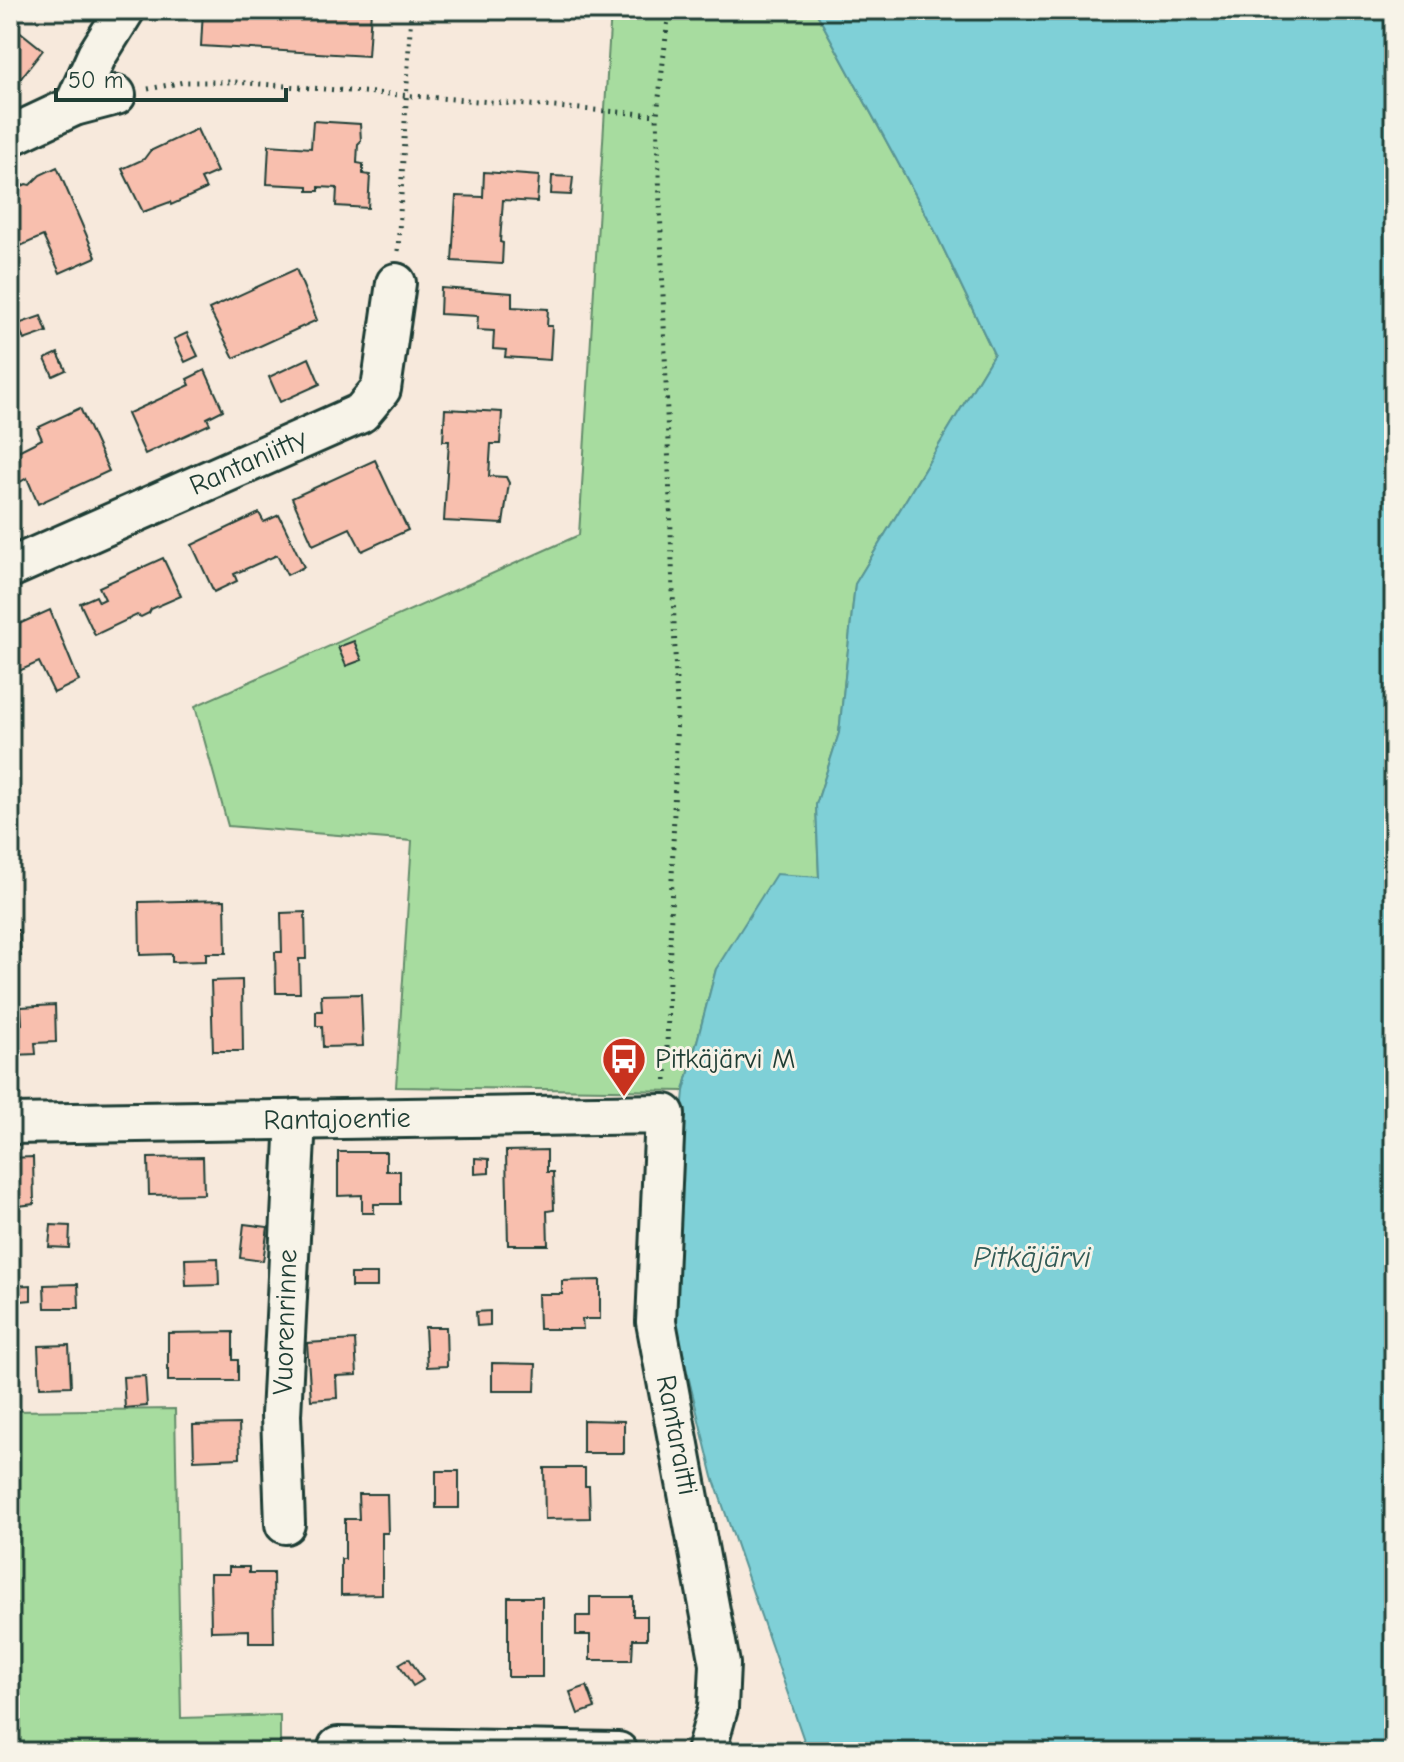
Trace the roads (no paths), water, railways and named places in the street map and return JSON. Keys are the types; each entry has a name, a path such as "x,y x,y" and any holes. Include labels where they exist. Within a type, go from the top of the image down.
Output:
{"street":[{"path":"74,106 97,55 125,10"},
{"path":"10,136 74,106 116,95"},
{"name":"Rantaniitty","path":"10,568 361,413 381,389 396,283"},
{"name":"Rantajoentie","path":"10,1124 665,1114"},
{"name":"Rantaraitti","path":"665,1114 656,1322 720,1664 718,1708 706,1752"},
{"name":"Vuorenrinne","path":"285,1524 281,1415 296,1119"},
{"path":"338,1747 618,1752"}],"water":[{"name":"Pitkäjärvi","path":"815,10 1394,10 1394,1752 808,1752 713,1477 666,1286 684,1091 716,969 776,874 819,877 816,805 839,733 855,584 994,354 933,227"}],"place":[{"name":"Pitkäjärvi M","path":"624,1098"}]}
